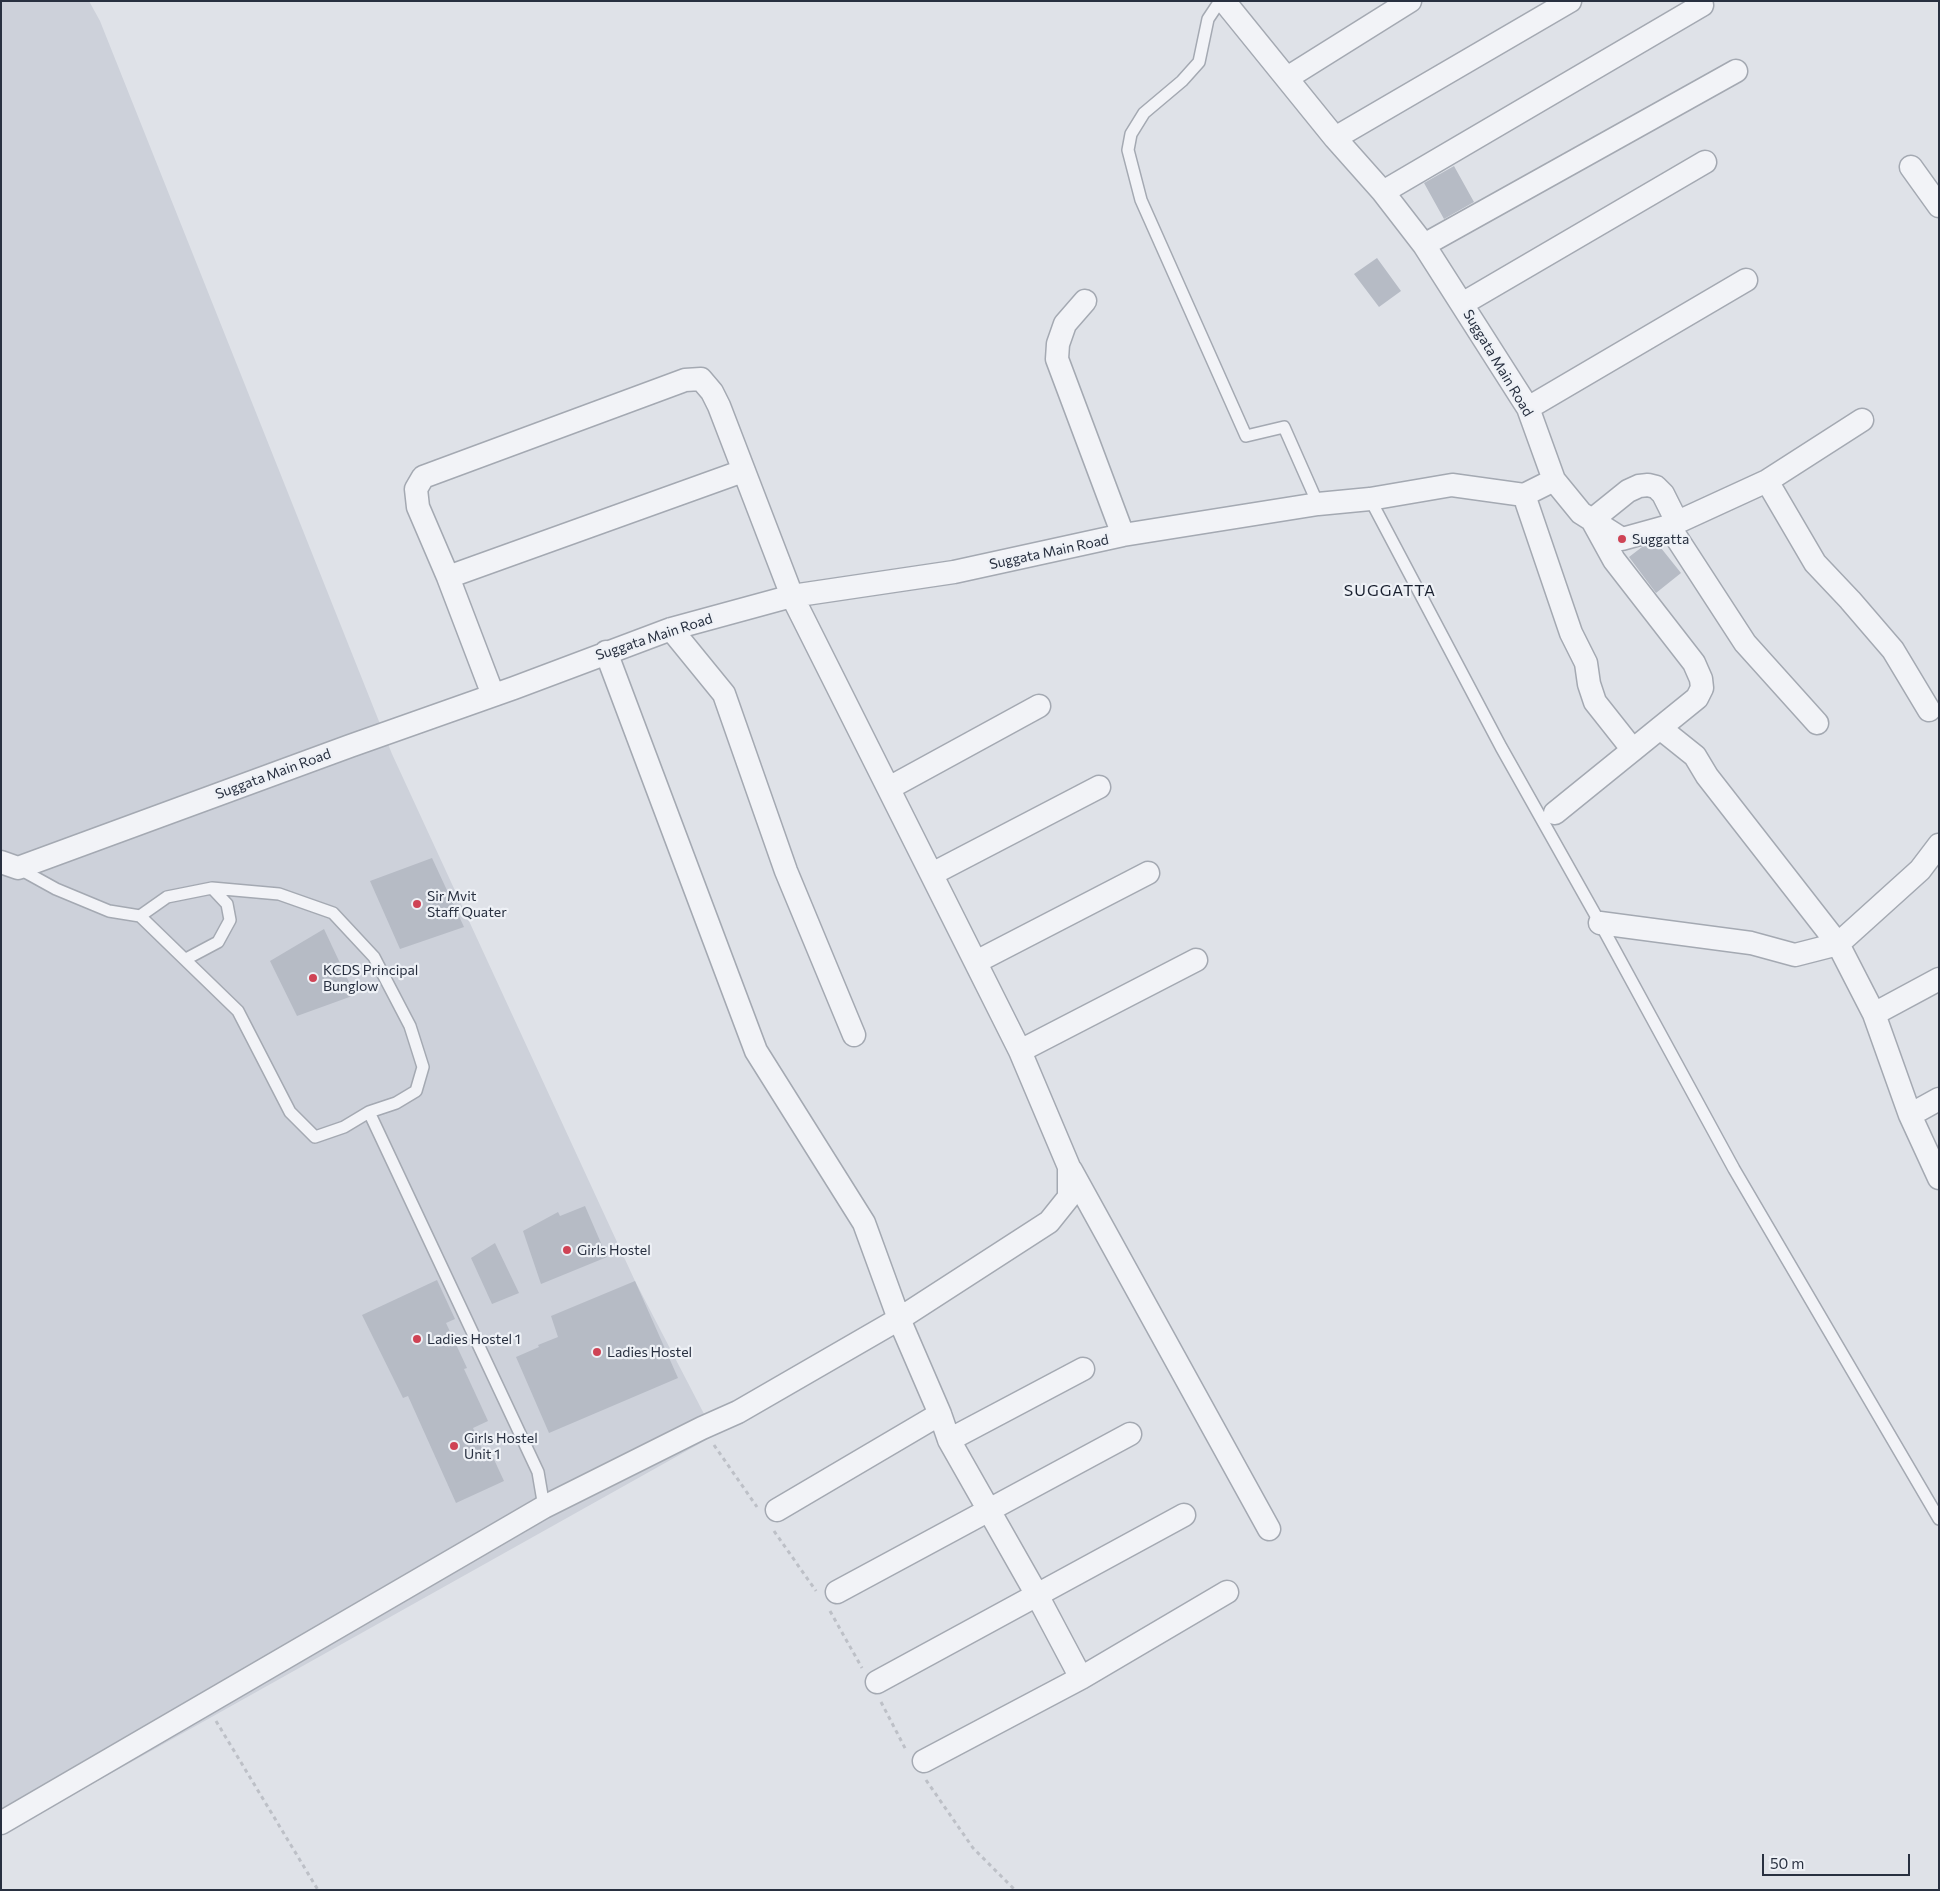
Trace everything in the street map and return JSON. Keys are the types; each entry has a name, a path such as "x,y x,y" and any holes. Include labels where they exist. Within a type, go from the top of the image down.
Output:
{"street":[{"name":"Suggata Main Road","path":"1224,1 1335,138 1383,192 1424,246 1528,408 1554,480 1581,513 1592,520"},
{"path":"1287,78 1410,1"},
{"path":"1335,138 1570,1"},
{"path":"1383,192 1702,6"},
{"path":"1424,246 1736,71"},
{"path":"1462,304 1705,162"},
{"path":"1911,167 1939,206"},
{"path":"1528,408 1746,280"},
{"path":"1084,301 1065,324 1058,344 1057,359 1123,536"},
{"path":"494,695 448,577 418,507 416,489 423,477 685,380 701,379 712,392 719,406 792,596 1020,1051 1069,1167 1269,1529"},
{"path":"1592,520 1622,539 1673,524 1767,481 1862,420"},
{"path":"448,577 743,471"},
{"path":"1554,480 1524,495 1571,633 1586,663 1589,684 1595,702 1634,750"},
{"path":"1767,481 1815,563 1893,650 1929,710"},
{"name":"Suggata Main Road","path":"10,865 494,695 671,629 792,596 954,572 1123,536 1318,504 1370,499 1452,485 1524,495"},
{"path":"1592,520 1628,491 1639,486 1648,485 1656,488 1663,494 1673,524 1745,643 1817,723"},
{"path":"1555,814 1697,698 1702,688 1701,679 1694,663 1614,560 1592,520"},
{"path":"671,629 724,694 786,871 854,1035"},
{"path":"606,652 756,1051 864,1223 898,1319 940,1414 949,1440 990,1510 1081,1678"},
{"path":"889,788 1039,706"},
{"path":"1660,728 1695,756 1707,776 1838,944 1874,1014 1910,1115 1939,1178"},
{"path":"932,874 1099,787"},
{"path":"1600,923 1750,943 1795,955 1838,944 1920,870 1939,845"},
{"path":"976,962 1148,873"},
{"path":"1020,1051 1196,960"},
{"path":"1874,1014 1939,979"},
{"path":"1910,1115 1939,1099"},
{"path":"1,1823 544,1507 738,1412 898,1319 1049,1222 1069,1197 1069,1167"},
{"path":"949,1440 1083,1368"},
{"path":"768,1515 940,1414"},
{"path":"828,1598 1130,1434"},
{"path":"873,1684 1184,1515"},
{"path":"920,1765 1081,1678 1227,1592"}],"lane":[{"path":"1220,1 1208,19 1199,62 1182,81 1144,113 1131,134 1128,150 1141,200 1246,436 1284,427 1318,504"},
{"path":"1370,499 1501,747 1600,923 1734,1169 1939,1519"},
{"path":"10,865 56,889 108,911 140,916 238,1011 290,1112 315,1137 344,1127 369,1112 396,1103 416,1091 423,1066 410,1026 374,957 333,913 279,894 212,888 168,897 140,916"},
{"path":"186,959 218,942 230,920 227,904 212,888"},
{"path":"369,1112 538,1472 544,1507"}],"path":[{"path":"702,1428 828,1598 837,1621 873,1684 920,1765 973,1848 1015,1890"},
{"path":"206,1704 318,1890"}],"shaded area":[{"path":"1,1 89,1 100,21 392,754 635,1281 715,1435 1,1835"}],"building":[{"path":"1454,166 1474,202 1444,219 1424,183"},
{"path":"1377,258 1401,291 1379,307 1354,274"},
{"path":"1657,543 1681,573 1656,593 1629,557 1642,547"},
{"name":"Sir Mvit Staff Quater","path":"432,858 464,927 400,949 370,881"},
{"name":"KCDS Principal Bunglow","path":"324,929 355,995 297,1016 270,961"},
{"name":"Girls Hostel","path":"585,1206 607,1257 541,1284 523,1231 558,1212 560,1216"},
{"path":"495,1243 519,1293 492,1304 471,1258"},
{"path":"437,1280 455,1319 446,1323 467,1368 464,1369 488,1421 473,1428 485,1456 491,1453 504,1481 456,1503 408,1396 403,1398 362,1315"},
{"name":"Ladies Hostel","path":"635,1281 678,1378 549,1433 516,1357 558,1337 551,1316"}],"place":[{"name":"Suggatta","path":"1622,539"},
{"name":"Sir Mvit Staff Quater","path":"417,904"},
{"name":"KCDS Principal Bunglow","path":"313,978"},
{"name":"Girls Hostel","path":"567,1250"},
{"name":"Ladies Hostel 1","path":"417,1339"},
{"name":"Ladies Hostel","path":"597,1352"},
{"name":"Girls Hostel Unit 1","path":"454,1446"}],"district":[{"name":"SUGGATTA","path":"1390,591"}]}
